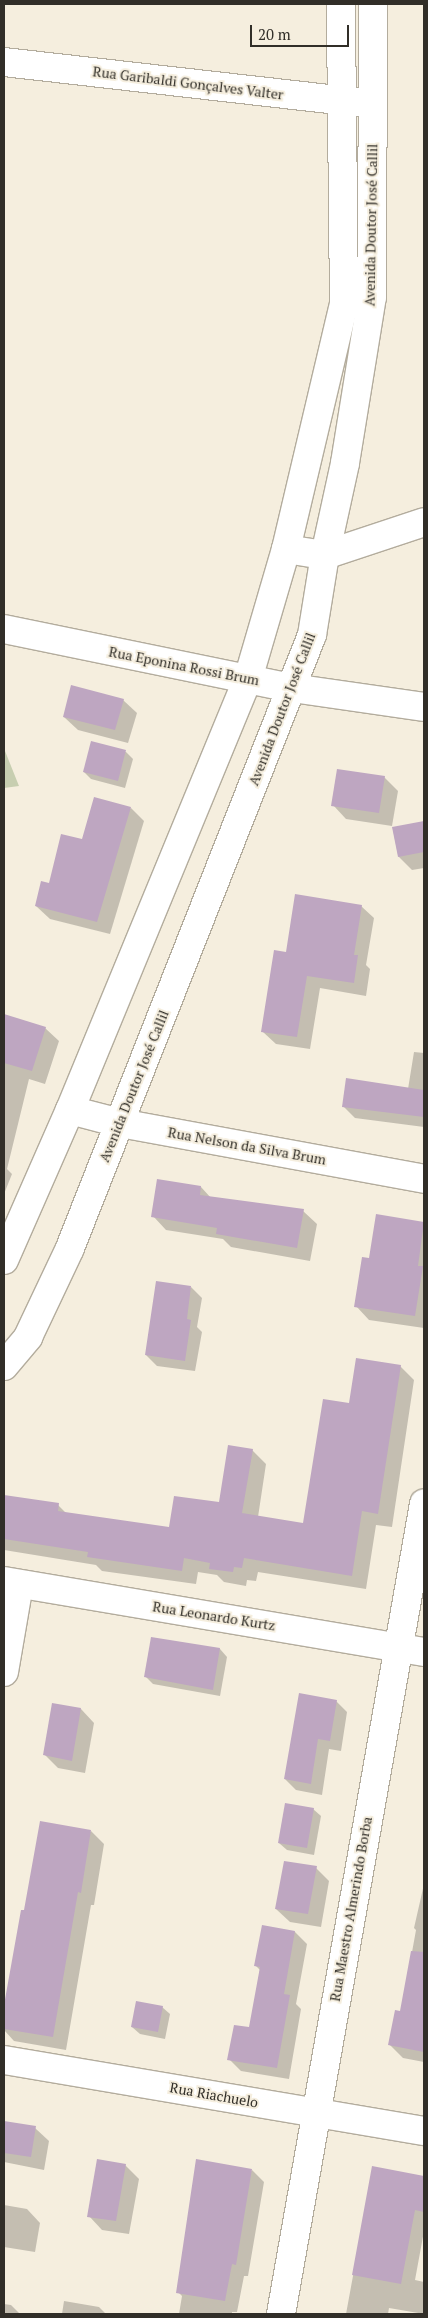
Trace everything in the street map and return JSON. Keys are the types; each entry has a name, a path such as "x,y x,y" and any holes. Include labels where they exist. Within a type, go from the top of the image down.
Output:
{"street":[{"name":"Avenida Doutor José Callil","path":"4,1260 70,1110 248,679 286,549 344,304 341,4"},
{"name":"Avenida Doutor José Callil","path":"4,1366 28,1337 70,1248 312,635 325,554 345,463 372,297 373,4"},
{"name":"Rua Garibaldi Gonçalves Valter","path":"4,62 372,104"},
{"path":"286,549 325,554 424,522"},
{"name":"Rua Eponina Rossi Brum","path":"4,629 292,688 424,707"},
{"name":"Rua Nelson da Silva Brum","path":"70,1110 120,1123 424,1179"},
{"name":"Rua Maestro Almerindo Borba","path":"281,2314 397,1647 424,1504"},
{"path":"4,1672 11,1582"},
{"name":"Rua Leonardo Kurtz","path":"11,1582 424,1652"},
{"name":"Rua Riachuelo","path":"4,2060 424,2131"}],"green space":[{"path":"5,751 19,786 4,788"}],"building":[{"path":"71,685 124,699 115,730 63,717"},
{"path":"91,741 126,750 118,781 83,772"},
{"path":"337,769 385,776 379,813 331,806"},
{"path":"94,797 131,807 97,922 35,906 41,881 49,883 61,834 82,839"},
{"path":"424,821 424,852 398,857 392,827"},
{"path":"295,894 362,905 354,955 358,955 354,983 307,976 297,1037 261,1032 274,950 286,952"},
{"path":"4,1014 46,1027 32,1071 4,1063"},
{"path":"346,1078 424,1090 424,1117 342,1107"},
{"path":"157,1179 201,1186 200,1195 304,1209 297,1248 216,1234 217,1228 151,1217"},
{"path":"376,1214 424,1222 418,1266 423,1266 415,1316 354,1307 362,1257 369,1258"},
{"path":"156,1281 191,1286 187,1319 191,1320 185,1361 145,1355"},
{"path":"356,1358 401,1365 378,1514 362,1511 352,1576 244,1558 242,1568 234,1567 233,1572 209,1569 210,1563 184,1558 182,1571 87,1557 88,1552 4,1539 4,1495 59,1503 58,1511 169,1527 174,1496 219,1502 228,1445 253,1449 242,1513 303,1523 323,1399 349,1403"},
{"path":"151,1637 220,1648 213,1690 144,1677"},
{"path":"299,1693 337,1700 330,1741 318,1739 311,1784 284,1779"},
{"path":"52,1703 81,1708 72,1761 43,1755"},
{"path":"285,1803 314,1808 307,1848 278,1843"},
{"path":"40,1821 91,1830 81,1893 78,1892 53,2037 4,2029 4,2005 21,1910 24,1910"},
{"path":"284,1861 317,1866 308,1914 275,1909"},
{"path":"262,1925 295,1931 284,1994 290,1995 277,2068 227,2060 234,2025 249,2027 260,1967 254,1966"},
{"path":"411,1951 424,1952 424,2052 388,2045 395,2010 400,2011"},
{"path":"136,2001 163,2006 158,2032 131,2027"},
{"path":"4,2121 36,2126 31,2157 4,2153"},
{"path":"97,2159 126,2164 116,2221 87,2217"},
{"path":"196,2159 252,2169 236,2265 232,2264 225,2301 176,2293"},
{"path":"372,2166 424,2176 424,2212 415,2210 401,2284 352,2275"}]}
